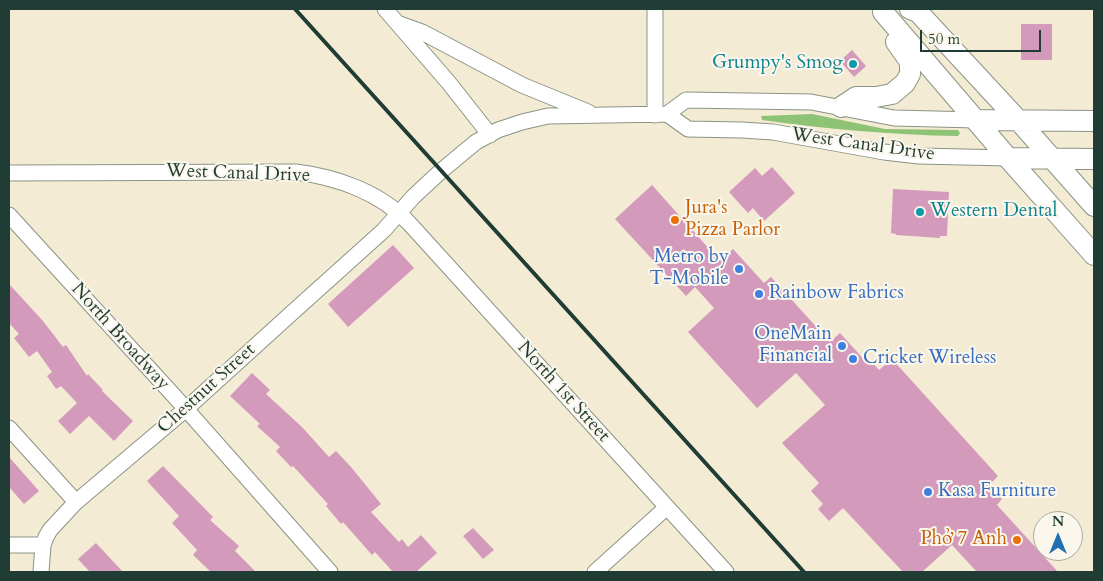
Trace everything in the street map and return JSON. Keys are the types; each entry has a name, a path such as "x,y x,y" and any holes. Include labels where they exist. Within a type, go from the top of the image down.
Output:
{"main road":[{"path":"910,9 918,12 1094,206"},
{"path":"841,107 856,97 876,97 892,94 900,89 910,74 910,62 886,30 883,10"},
{"path":"883,10 1008,158 1094,255"},
{"name":"West Canal Drive","path":"976,120 1094,121"},
{"name":"West Canal Drive","path":"1008,158 1094,159"}],"street":[{"path":"399,212 441,171 468,149 490,135 522,122 548,116 661,115 655,9"},
{"path":"389,13 522,84 594,115"},
{"path":"389,13 450,84 490,135"},
{"name":"West Canal Drive","path":"661,115 686,100 800,102 841,107 894,118 976,120"},
{"name":"West Canal Drive","path":"661,115 688,129 773,132 884,152 919,156 1008,158"},
{"name":"West Canal Drive","path":"9,172 296,172 332,179 379,199 399,212"},
{"name":"Chestnut Street","path":"43,545 50,530 76,502 186,409 377,236 399,212"},
{"name":"North 1st Street","path":"399,212 726,572"},
{"name":"North Broadway","path":"9,215 186,409 330,572"},
{"path":"9,428 76,502"},
{"path":"595,572 667,507"},
{"path":"9,545 43,545 41,572"}],"green space":[{"path":"812,114 885,129 958,130 960,133 958,136 859,131 762,120 761,116"}],"building":[{"path":"1021,24 1052,24 1052,60 1021,60"},
{"name":"Grumpy's Smog","path":"852,50 866,66 854,77 840,61"},
{"path":"772,167 795,193 764,221 753,208 748,213 729,192 755,168 762,176"},
{"path":"652,185 720,261 733,249 764,283 771,277 830,342 840,333 869,365 872,362 879,370 892,359 998,476 989,485 1002,499 997,505 1033,545 1033,561 1048,561 1058,572 977,572 952,545 922,572 903,572 843,508 829,521 818,509 823,504 811,491 819,483 782,443 825,405 796,373 757,408 688,332 714,308 695,287 686,296 615,219"},
{"name":"Western Dental","path":"893,189 949,192 947,236 940,236 940,238 891,233"},
{"path":"393,245 414,268 348,327 328,304"},
{"path":"9,284 43,321 63,347 66,345 87,376 88,374 102,391 133,421 114,441 89,416 70,434 58,421 77,403 61,386 56,389 47,376 52,372 37,351 29,357 14,338 19,334 9,323"},
{"path":"252,373 270,390 266,394 302,427 329,457 336,451 351,467 381,504 371,512 399,542 402,539 408,547 421,535 437,553 416,572 393,572 375,552 372,555 343,522 341,524 326,506 328,504 293,466 291,467 276,451 280,447 257,426 260,424 230,396"},
{"path":"9,457 39,491 24,504 9,487"},
{"path":"163,466 213,517 210,520 239,546 235,551 256,572 211,572 193,555 197,550 172,523 179,516 147,481"},
{"path":"473,528 494,550 483,559 463,536"},
{"path":"96,543 123,572 90,572 78,559"}],"railway":[{"path":"295,9 804,572"}],"place":[{"name":"Grumpy's Smog","path":"853,64"},
{"name":"Western Dental","path":"920,212"},
{"name":"Jura's Pizza Parlor","path":"675,220"},
{"name":"Metro by T-Mobile","path":"739,269"},
{"name":"Rainbow Fabrics","path":"759,294"},
{"name":"OneMain Financial","path":"842,346"},
{"name":"Cricket Wireless","path":"853,359"},
{"name":"Kasa Furniture","path":"928,492"},
{"name":"Phở 7 Anh","path":"1017,540"}]}
